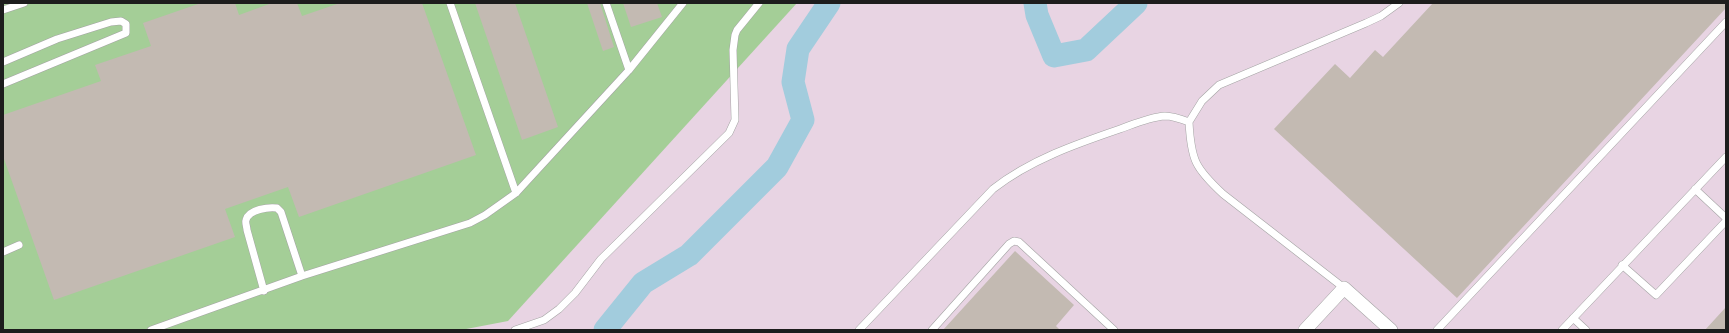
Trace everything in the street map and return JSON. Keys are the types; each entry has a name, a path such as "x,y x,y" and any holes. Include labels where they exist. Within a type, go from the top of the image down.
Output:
{"street":[{"path":"1305,330 1344,288 1391,330"}],"lane":[{"path":"3,10 24,3"},
{"path":"450,3 516,192"},
{"path":"606,3 629,70"},
{"path":"151,330 264,291 302,276 470,223 485,216 516,192 629,70 683,3"},
{"path":"514,330 544,320 562,306 575,292 600,259 729,133 735,120 733,50 735,35 737,30 759,3"},
{"path":"1344,288 1222,194 1201,173 1194,158 1188,122 1202,101 1219,85 1366,23 1381,16 1399,3"},
{"path":"3,62 57,39 111,22 121,21 126,24 126,33 3,84"},
{"path":"1437,330 1726,22"},
{"path":"859,330 992,188 1003,181 1034,162 1140,122 1166,116 1179,118 1188,122"},
{"path":"1562,330 1726,157"},
{"path":"1622,265 1656,295 1726,219 1695,189"},
{"path":"264,291 247,230 246,220 254,212 268,208 277,208 281,212 302,276"},
{"path":"932,330 1009,244 1014,241 1020,242 1114,330"},
{"path":"3,252 19,245"},
{"path":"1573,318 1586,330"}],"shaded area":[{"path":"3,3 1726,3 1726,330 3,330"}],"green space":[{"path":"3,3 797,3 508,321 461,330 3,330"}],"building":[{"path":"201,3 235,3 239,15 272,3 297,3 302,16 340,3 422,3 476,155 299,217 288,187 225,209 235,237 54,300 3,156 3,115 101,81 95,65 151,46 143,23"},
{"path":"475,3 515,3 558,127 522,140"},
{"path":"587,3 600,3 614,47 603,51"},
{"path":"623,3 657,3 662,17 631,27"},
{"path":"1433,3 1726,3 1726,8 1457,298 1274,129 1335,64 1350,78 1375,50 1383,57"},
{"path":"1015,251 1074,305 1056,326 1060,330 943,330"},
{"path":"1726,307 1726,330 1705,330"}],"waterway":[{"path":"605,330 643,283 689,255 777,167 803,120 793,82 798,49 829,3"},
{"path":"1035,3 1037,15 1054,56 1086,50 1136,3"}]}
